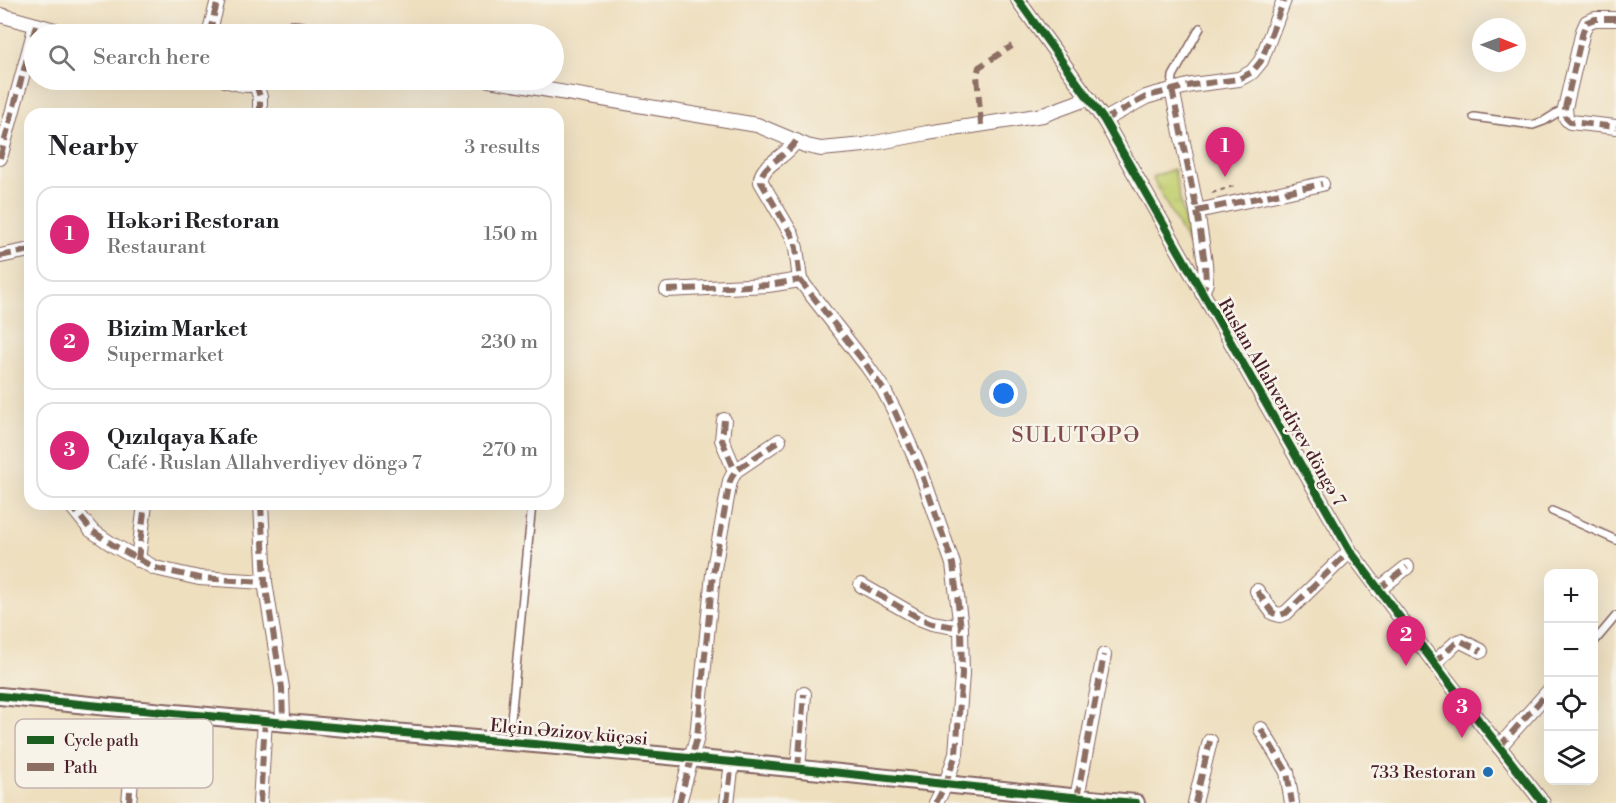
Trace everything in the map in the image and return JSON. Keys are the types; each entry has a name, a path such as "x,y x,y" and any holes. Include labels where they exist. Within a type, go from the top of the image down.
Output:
{"street":[{"path":"212,24 218,0"},
{"name":"Ruslan Allahverdiyev döngə 7","path":"1018,0 1104,120 1350,551 1544,803"},
{"path":"1104,120 1146,97 1172,89 1239,79 1252,72 1261,61 1284,0"},
{"path":"0,15 32,24"},
{"path":"1616,19 1595,19 1587,22 1565,108 1566,118 1570,122 1616,127"},
{"path":"0,158 24,69"},
{"path":"1172,89 1196,205 1206,273 1206,283 1202,293"},
{"path":"260,90 260,108"},
{"path":"549,90 757,125 807,146 821,149 864,145 1043,115 1089,98"},
{"path":"796,141 784,156 764,168 760,176 761,182 792,235 800,280 867,366 895,412 920,469 953,564 961,628 962,674 956,754 936,803"},
{"path":"1196,205 1322,184"},
{"path":"0,256 24,251"},
{"path":"667,290 768,285 800,280"},
{"path":"724,420 722,440 735,471"},
{"path":"679,803 697,737 713,574 730,481 735,471 779,441"},
{"path":"75,510 91,530 138,560 155,568 199,578 265,582"},
{"path":"138,560 145,510"},
{"path":"261,510 265,582 282,688 282,721"},
{"path":"1257,591 1273,613 1280,615 1286,613 1350,551"},
{"path":"1378,590 1407,567"},
{"path":"861,585 919,618 932,623 961,628"},
{"path":"1434,663 1461,641 1481,651"},
{"path":"1077,798 1104,654"},
{"path":"798,769 804,694"},
{"name":"Elçin Əzizov küçəsi","path":"0,696 137,711 282,721 693,758 1136,803"},
{"path":"1499,747 1544,696"},
{"path":"136,719 137,711"},
{"path":"260,803 265,720"},
{"path":"1261,729 1287,772 1292,803"},
{"path":"1195,803 1210,741"},
{"path":"727,803 732,762"},
{"path":"129,803 130,788"}],"lane":[{"path":"1172,89 1173,76 1200,28"},
{"path":"1474,117 1533,125 1565,108"},
{"path":"509,742 531,510"},
{"path":"1552,511 1616,540"},
{"path":"1598,636 1616,616"}],"path":[{"path":"1196,205 1237,185"}],"green space":[{"path":"1174,169 1190,248 1152,177"}],"marked path":[{"path":"212,24 218,0"},
{"path":"1104,120 1146,97 1192,85 1239,79 1252,72 1261,61 1284,0"},
{"path":"1616,19 1595,19 1587,22 1565,108 1566,118 1570,122 1616,127"},
{"path":"981,125 977,75 979,67 1012,46"},
{"path":"0,158 24,69"},
{"path":"1172,89 1197,211 1205,263 1206,283 1202,293"},
{"path":"258,90 260,108"},
{"path":"796,141 764,171 761,182 792,235 800,280 867,366 895,412 920,469 953,564 961,628 962,674 956,754 936,803"},
{"path":"1197,211 1322,184"},
{"path":"0,256 24,251"},
{"path":"667,290 768,285 800,280"},
{"path":"724,420 722,440 735,471"},
{"path":"679,803 697,737 713,574 730,481 735,471 779,441"},
{"path":"75,510 91,530 155,568 199,578 265,582"},
{"path":"138,560 144,510"},
{"path":"261,510 265,582 282,688 283,721"},
{"path":"1257,591 1273,613 1280,615 1286,613 1350,551"},
{"path":"1378,590 1407,567"},
{"path":"861,585 919,618 932,623 961,628"},
{"path":"1434,663 1461,641 1481,651"},
{"path":"1077,798 1104,655"},
{"path":"798,769 804,694"},
{"path":"1499,747 1544,696"},
{"path":"136,719 137,710"},
{"path":"260,803 265,720"},
{"path":"1261,729 1287,772 1292,803"},
{"path":"1195,803 1210,741"},
{"path":"727,803 732,762"},
{"path":"129,803 130,788"}],"cycle path":[{"path":"1018,0 1104,120 1350,551 1543,803"},
{"path":"0,696 640,753 1136,803"}],"place":[{"name":"Həkəri Restoran","path":"1225,177"},
{"name":"Bizim Market","path":"1406,666"},
{"name":"Qızılqaya Kafe","path":"1462,738"},
{"name":"733 Restoran","path":"1488,772"}],"district":[{"name":"SULUTƏPƏ","path":"1076,435"}]}
